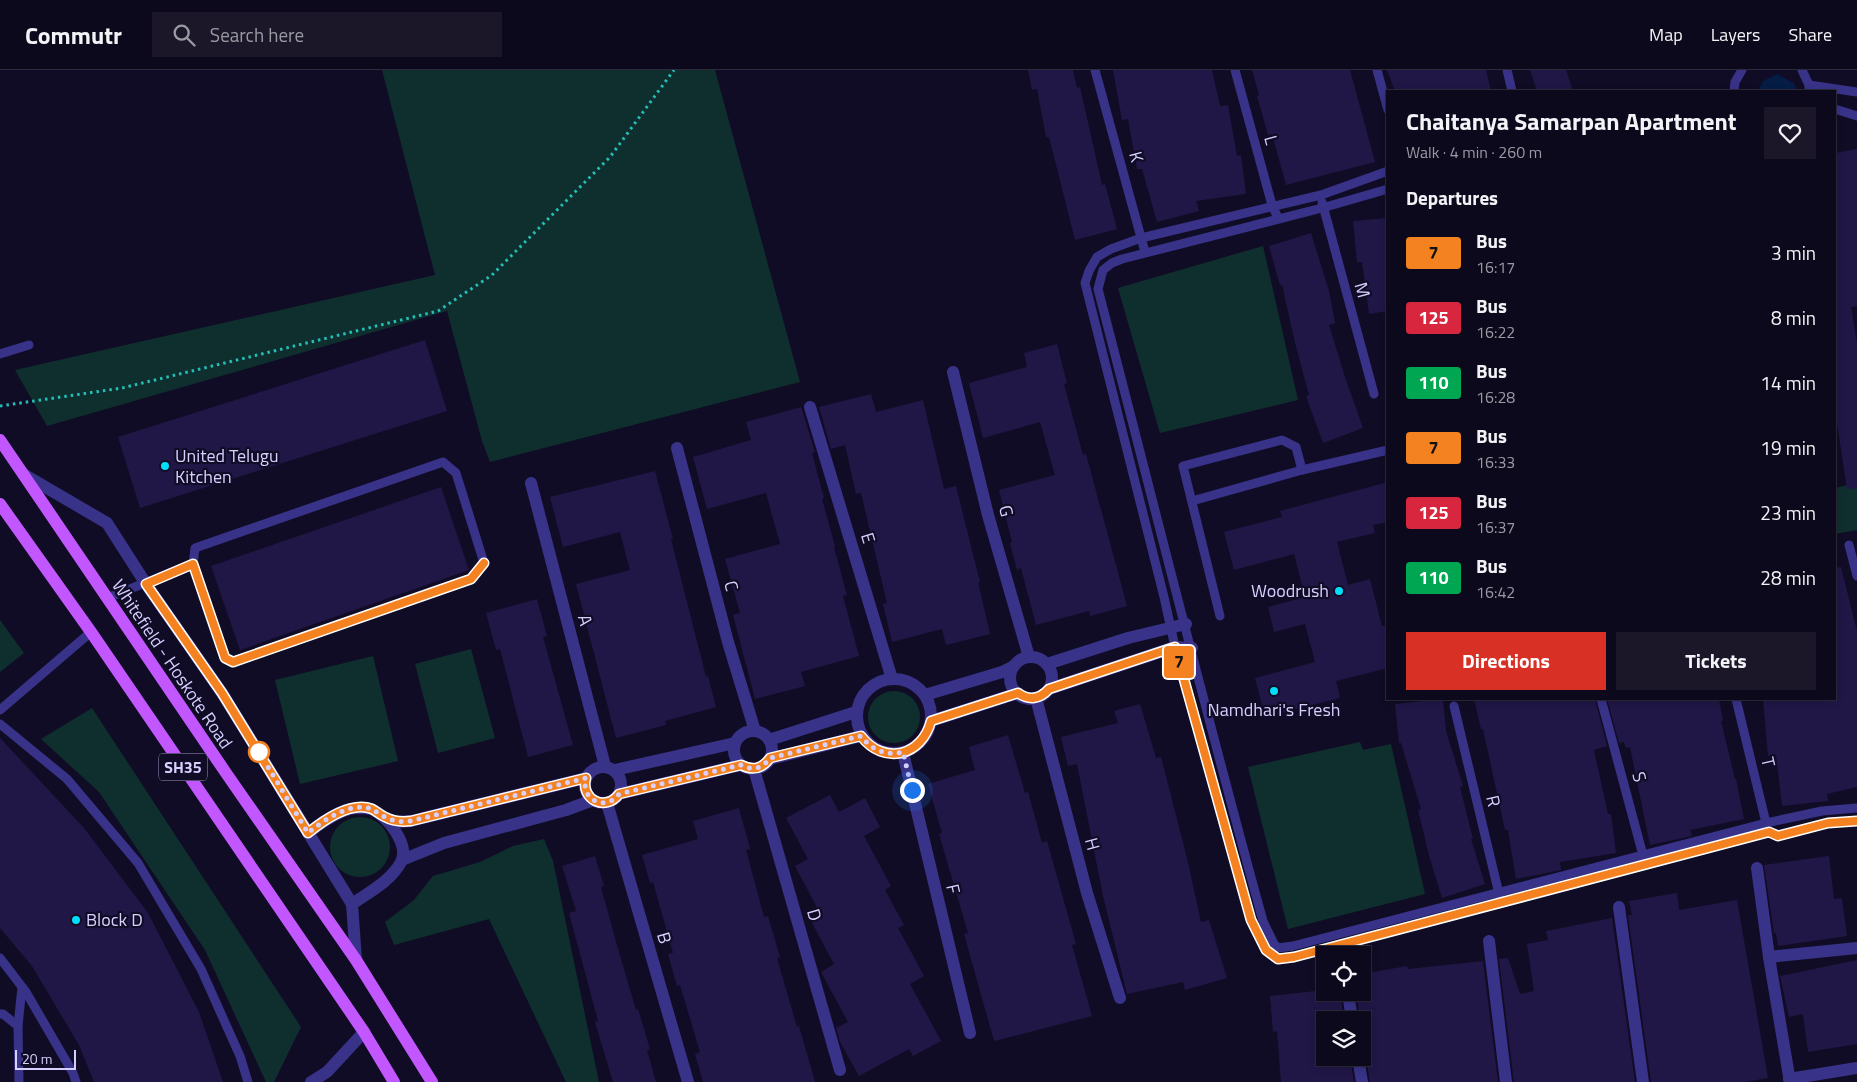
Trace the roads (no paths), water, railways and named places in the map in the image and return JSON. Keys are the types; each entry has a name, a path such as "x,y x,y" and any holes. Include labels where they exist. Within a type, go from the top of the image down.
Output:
{"main road":[{"name":"Whitefield - Hoskote Road","path":"0,440 280,852 356,960 432,1082"},
{"name":"SH35","path":"0,504 91,632 364,1032 394,1082"}],"street":[{"name":"G","path":"953,372 988,515 1029,657"},
{"name":"E","path":"810,407 892,679"},
{"name":"C","path":"677,448 728,642 755,731"},
{"path":"23,474 106,523 222,693 352,904 356,960"},
{"name":"A","path":"531,483 610,768"},
{"path":"1047,664 1128,638 1186,624"},
{"path":"1049,689 1175,647 1192,648"},
{"path":"924,695 1002,672 1029,657 1042,660 1047,664 1052,676 1049,689 1046,693 1036,698 1023,697 1011,684 1014,666"},
{"path":"892,679 910,683 924,695 929,703 931,721 928,732 922,741 913,748 895,754 879,751 866,742 861,736 856,712 860,699 868,689 879,682 892,679"},
{"path":"931,721 1018,693"},
{"name":"H","path":"1036,698 1087,893 1120,998"},
{"path":"769,740 856,712"},
{"path":"610,768 621,778 622,784 619,794 614,800 601,804 593,800 585,788 586,778 596,768 610,768 735,743 745,733 755,731 764,735 769,740 772,752 770,758 761,768 748,769 741,765 734,755 735,743"},
{"path":"770,758 861,736"},
{"name":"F","path":"903,752 970,1033"},
{"path":"619,794 741,765"},
{"name":"D","path":"754,769 840,1070"},
{"path":"308,833 339,813 354,808 371,809 396,822 411,821 586,778"},
{"path":"402,860 444,843 566,810 593,800"},
{"name":"B","path":"607,803 688,1082"},
{"path":"352,904 392,874 402,860 403,848 397,834 384,817"},
{"path":"1757,868 1768,957 1790,1081 1857,1068"},
{"path":"1619,908 1643,1082"},
{"path":"1489,941 1506,1082"},
{"path":"1768,957 1857,948"},
{"path":"311,1082 328,1072 364,1032"},
{"path":"1359,1066 1362,1082"}],"lane":[{"name":"K","path":"1095,70 1146,252"},
{"name":"L","path":"1235,70 1272,205 1278,218"},
{"path":"1377,70 1386,103"},
{"path":"1506,70 1512,90"},
{"path":"1734,90 1735,82 1742,70"},
{"path":"1802,70 1809,88 1833,90"},
{"path":"1836,90 1857,92"},
{"path":"1836,108 1857,116"},
{"path":"1386,172 1322,195 1272,205 1141,238 1111,249 1097,257 1085,283 1175,647 1251,920 1266,950 1278,959 1294,957 1502,902 1766,823 1822,811 1857,808"},
{"path":"1386,190 1322,208 1122,259 1112,263 1103,270 1098,289 1186,624 1216,752 1263,921 1274,944 1278,948 1293,946 1498,892 1769,832 1778,836 1828,823 1857,821"},
{"name":"M","path":"1322,195 1322,208 1374,394"},
{"path":"0,354 30,345"},
{"path":"1220,616 1183,466 1282,440 1296,447 1302,470"},
{"path":"1192,501 1302,470 1386,450"},
{"path":"442,462 456,473 484,563 471,579 233,662 225,658 193,564 195,548 442,462"},
{"path":"1849,545 1857,576"},
{"path":"107,598 193,564"},
{"path":"0,710 91,632"},
{"name":"S","path":"1601,700 1644,859"},
{"name":"T","path":"1736,700 1769,832"},
{"name":"R","path":"1454,706 1498,892 1502,902"},
{"path":"0,724 67,779 138,863 201,969 240,1056 248,1082"},
{"path":"0,958 22,987 73,1073 76,1082"},
{"path":"19,1082 18,1026 22,987"},
{"path":"0,1014 3,1014 18,1026"}],"water":[{"path":"1777,74 1795,84 1796,90 1758,90 1763,81"}],"place":[{"name":"United Telugu Kitchen","path":"165,466"},
{"name":"Woodrush","path":"1339,591"},
{"name":"Namdhari's Fresh","path":"1274,691"},
{"name":"Block D","path":"76,920"}]}
